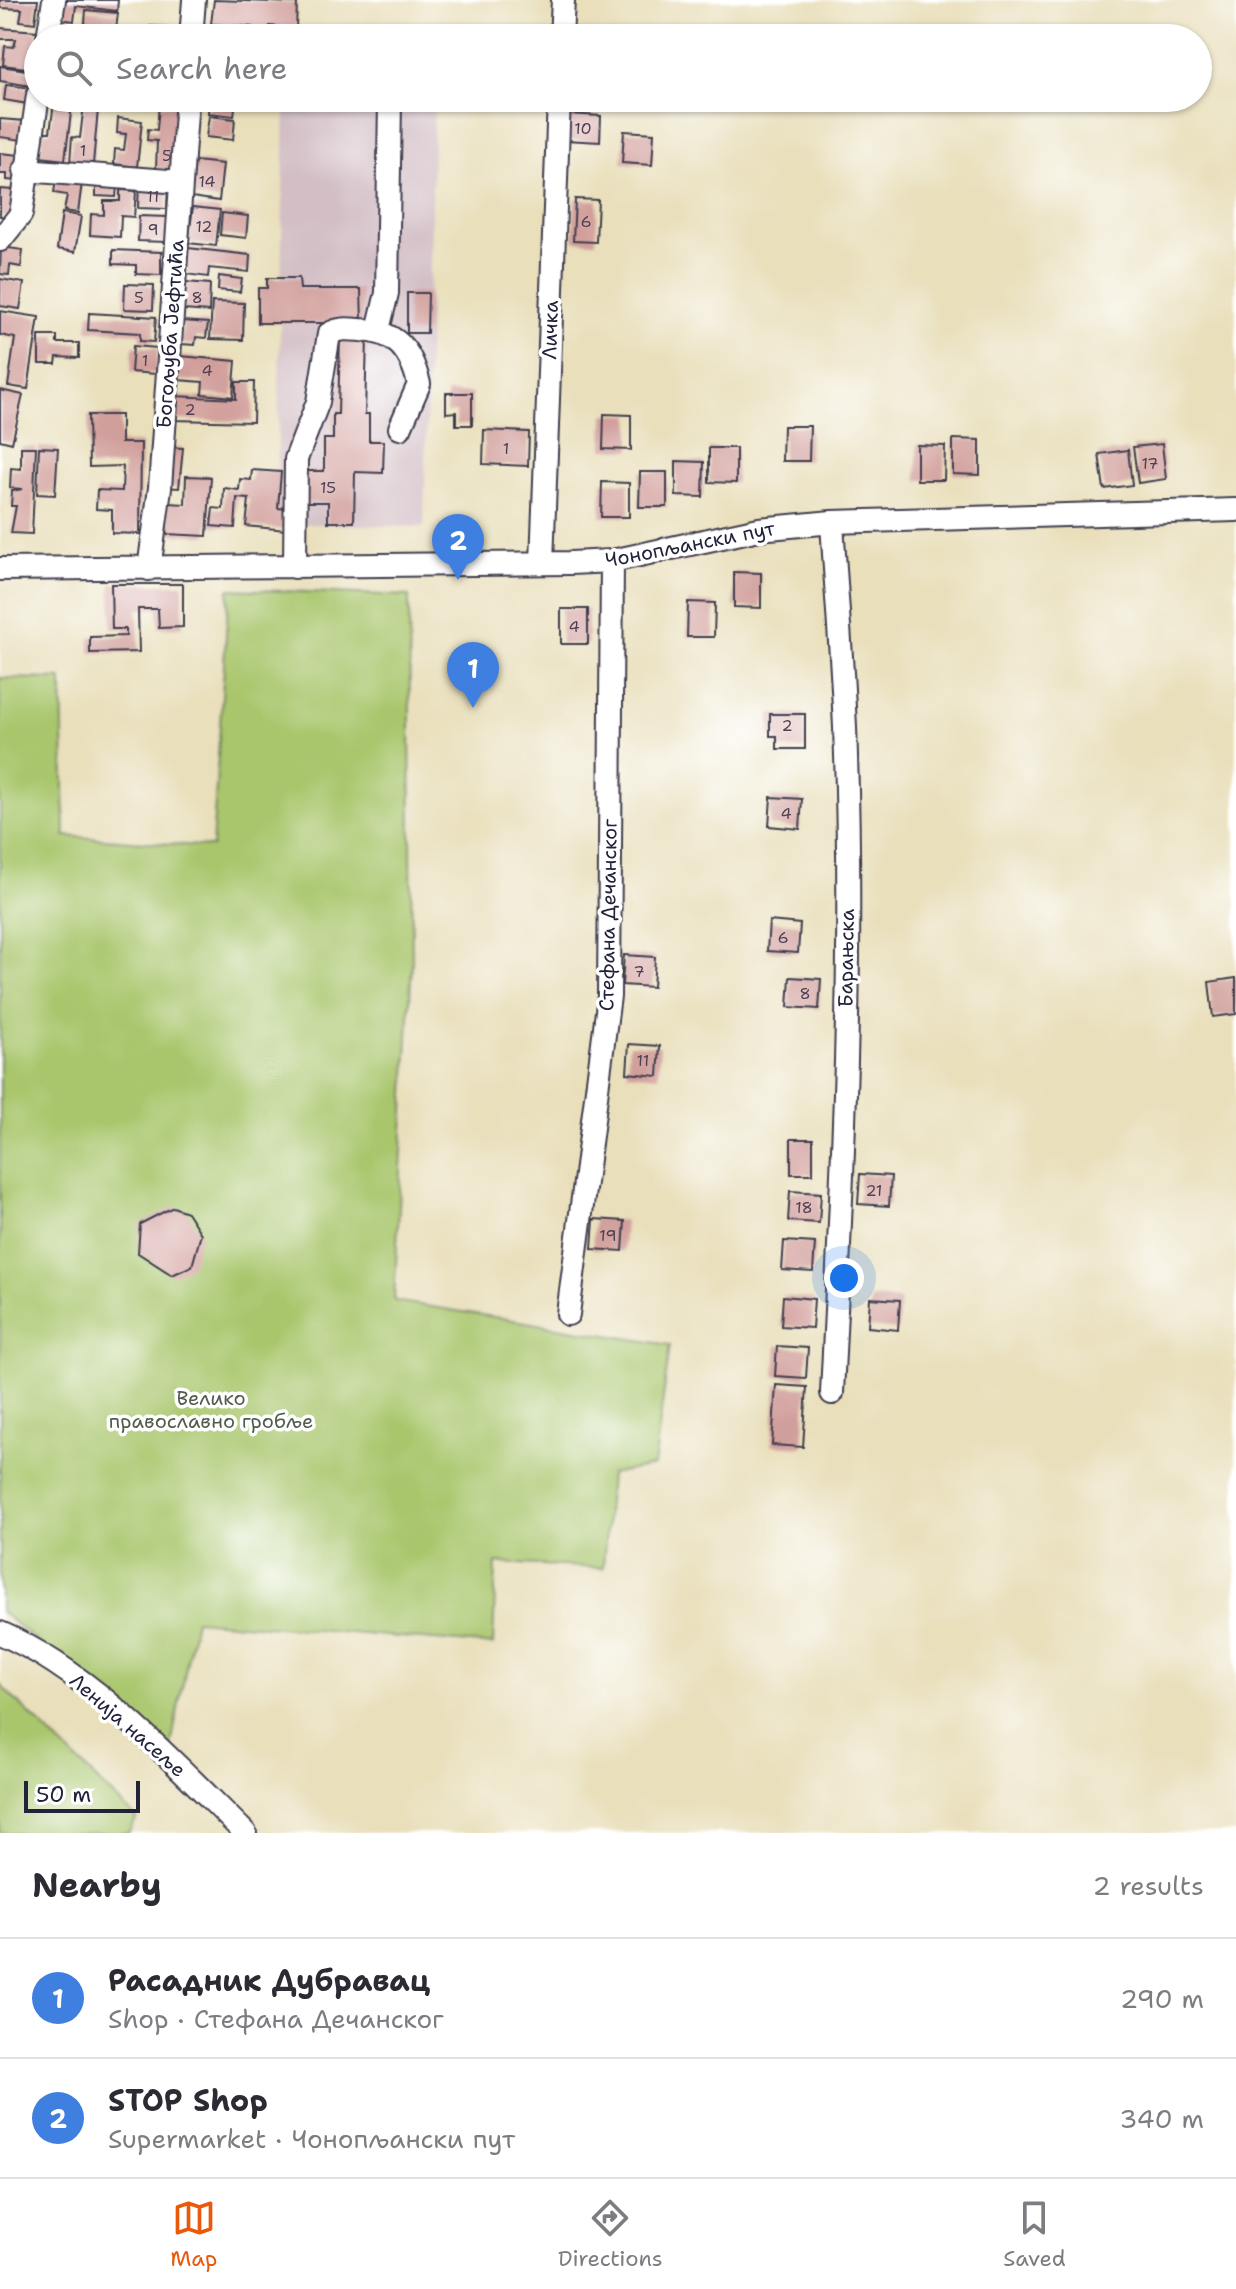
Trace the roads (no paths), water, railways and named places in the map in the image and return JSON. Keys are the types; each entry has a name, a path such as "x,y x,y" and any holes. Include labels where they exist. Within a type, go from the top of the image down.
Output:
{"street":[{"path":"50,24 54,0"},
{"path":"192,24 194,0"},
{"path":"562,24 563,0"},
{"path":"0,240 21,214 35,112"},
{"name":"Богољуба Јефтића","path":"149,569 160,488 186,112"},
{"path":"378,330 387,293 390,112"},
{"name":"Личка","path":"542,563 558,112"},
{"path":"25,170 181,182"},
{"path":"295,567 296,459 318,402 329,334 337,329 378,330 402,343 414,364 419,384 400,428"},
{"name":"Чонопљански пут","path":"0,569 612,561 735,533 832,522 1236,510"},
{"name":"Барањска","path":"832,522 845,729 847,940 842,1196 832,1393"},
{"name":"Стефана Дечанског","path":"568,1314 609,996 612,561"},
{"name":"Ленија насеље","path":"0,1633 56,1664 92,1693 160,1749 245,1833"}],"place":[{"name":"STOP Shop","path":"458,580"},
{"name":"Расадник Дубравац","path":"473,708"}],"park label":[{"name":"Велико православно гробље","path":"211,1410"}]}
